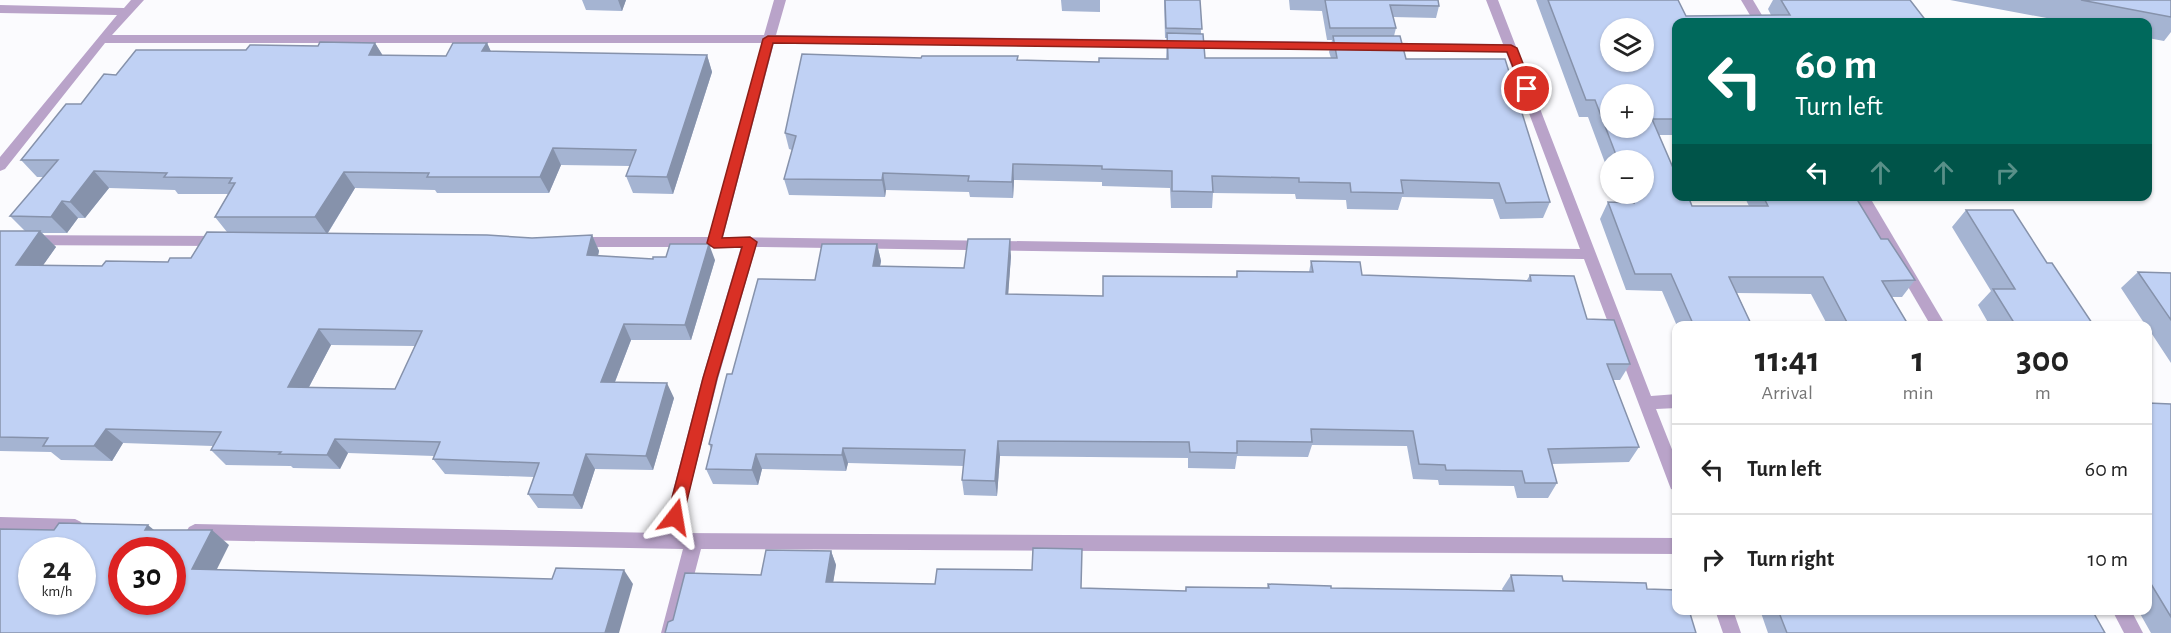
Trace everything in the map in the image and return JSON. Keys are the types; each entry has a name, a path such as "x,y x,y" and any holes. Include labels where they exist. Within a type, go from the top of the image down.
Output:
{"street":[{"path":"0,166 102,39 138,0"},
{"path":"714,243 780,0"},
{"path":"1492,0 1672,471"},
{"path":"1748,0 1758,18"},
{"path":"0,9 128,12"},
{"path":"102,39 768,39 1511,48"},
{"path":"1865,201 1936,321"},
{"path":"0,240 238,241"},
{"path":"559,242 750,242 1589,254"},
{"path":"669,540 710,378 750,242"},
{"path":"1646,403 1672,401"},
{"path":"0,525 93,528"},
{"path":"174,531 694,541 1672,546"},
{"path":"670,633 694,541"},
{"path":"1726,615 1732,633"},
{"path":"2124,615 2134,633"}],"building":[{"path":"1165,0 1200,0 1202,29 1166,28"},
{"path":"1325,0 1438,0 1439,6 1390,5 1396,28 1330,28"},
{"path":"1548,0 1678,0 1686,16 1790,15 1781,0 1910,0 1924,18 1672,18 1672,119 1654,119 1654,84 1600,84 1600,113 1595,100 1586,100"},
{"path":"2081,0 2171,0 2171,17"},
{"path":"1167,33 1203,34 1205,58 1337,58 1333,36 1400,36 1406,59 1505,59 1550,202 1506,203 1499,183 1401,180 1403,193 1351,192 1350,183 1299,182 1299,178 1212,176 1213,192 1172,191 1172,171 1102,169 1102,166 1013,164 1012,182 968,181 969,176 883,173 882,180 784,179 796,136 785,133 802,54 921,58 922,56 1018,56 1017,60 1099,62 1099,58 1168,59"},
{"path":"320,42 375,43 369,55 446,56 453,43 487,43 482,51 707,55 667,177 626,176 636,150 553,148 540,177 427,177 429,173 344,172 315,217 215,217 235,183 229,183 232,178 164,177 167,173 94,171 70,202 62,201 51,217 10,216 58,160 21,160 66,104 81,104 104,74 116,75 136,50 246,50 250,45 318,46"},
{"path":"1654,124 1672,165 1672,201 1690,201 1692,206 1768,206 1766,201 1858,201 1881,239 1888,239 1915,280 1882,281 1906,321 1846,321 1823,277 1729,277 1750,321 1692,321 1671,274 1635,274 1609,204 1654,204 1654,150 1614,150 1610,138 1654,138"},
{"path":"1966,210 2013,210 2047,263 2052,263 2091,321 2013,321 1993,289 2015,289"},
{"path":"0,231 40,231 16,265 102,266 106,261 168,262 170,258 191,258 207,232 487,235 532,238 592,235 587,255 653,259 653,257 666,257 670,244 709,244 685,325 624,324 601,382 667,383 646,456 586,454 573,495 528,494 539,463 433,459 440,442 335,439 327,455 211,450 221,432 106,429 94,446 43,446 48,438 0,437","holes":["319,329 422,331 395,389 288,387"]},
{"path":"968,239 1010,239 1006,294 1103,296 1103,276 1237,277 1237,271 1313,272 1311,261 1360,262 1362,275 1531,281 1530,275 1574,276 1587,319 1614,320 1630,364 1607,364 1639,447 1548,449 1557,483 1525,483 1522,471 1446,470 1445,465 1419,464 1413,431 1311,429 1312,442 1237,441 1237,453 1190,452 1189,442 998,441 995,481 962,480 965,450 843,448 842,455 756,454 752,470 706,469 712,445 709,444 727,374 732,374 758,279 815,280 822,244 877,244 873,266 964,268"},
{"path":"2138,272 2171,273 2171,320"},
{"path":"2152,403 2171,404 2171,617 2152,586"},
{"path":"59,523 148,525 145,530 212,530 192,569 552,579 556,568 624,570 605,633 0,633 0,529 54,530"},
{"path":"1033,548 1082,549 1081,588 1186,591 1186,587 1269,588 1268,584 1331,586 1331,588 1514,591 1511,575 1562,576 1563,581 1646,583 1647,589 1672,590 1672,615 1691,615 1696,633 665,633 668,622 673,620 685,573 761,575 766,550 831,551 826,582 935,584 937,569 1032,570"},
{"path":"1780,615 2095,615 2105,633 1787,633"}],"route":[{"path":"675,517 710,378 750,242 714,243 768,39 1511,48 1527,89"}]}
